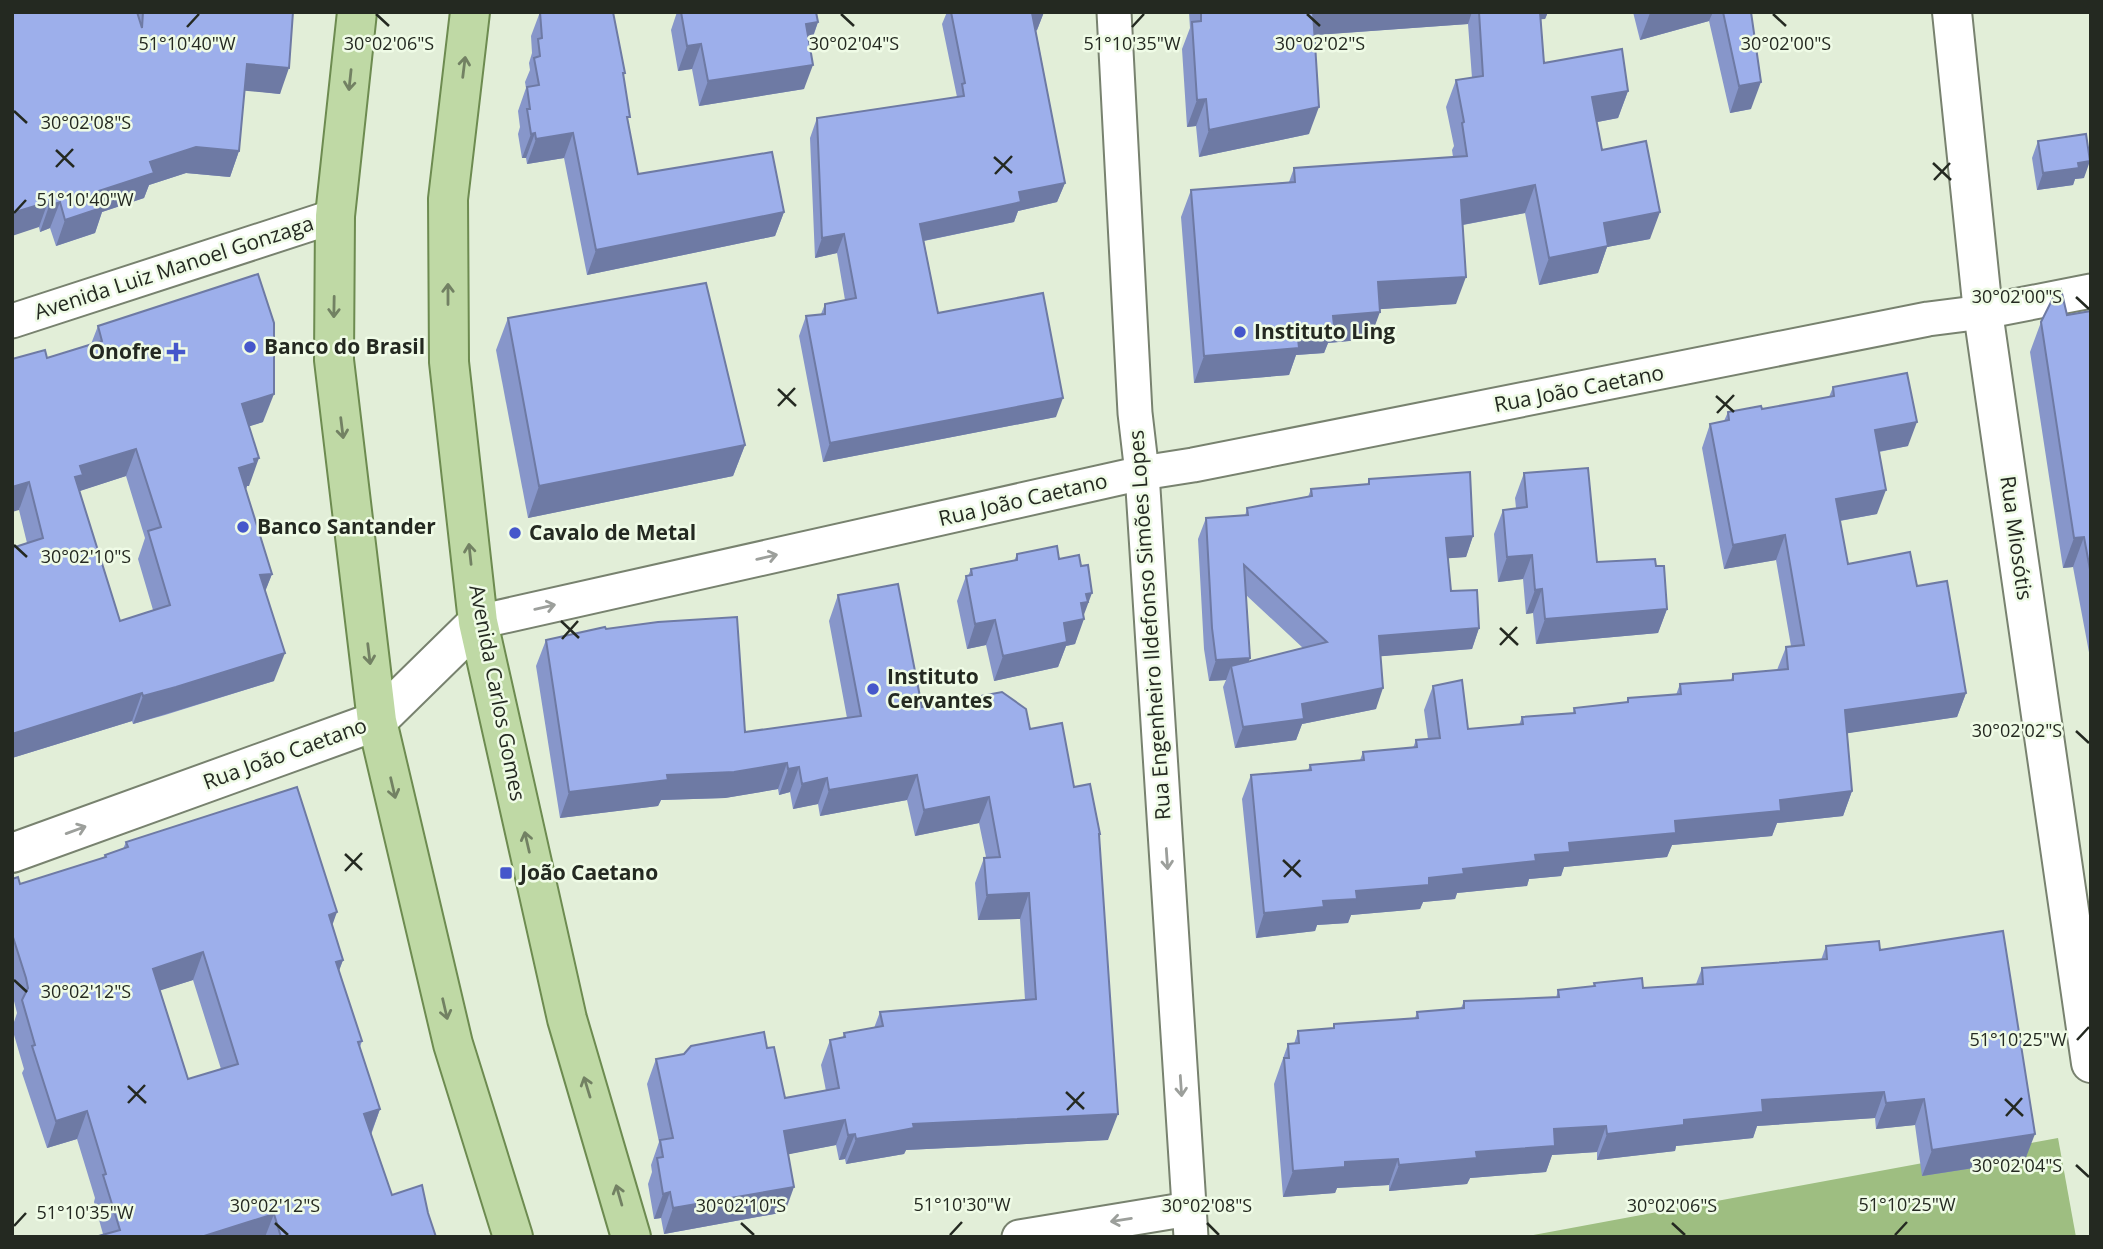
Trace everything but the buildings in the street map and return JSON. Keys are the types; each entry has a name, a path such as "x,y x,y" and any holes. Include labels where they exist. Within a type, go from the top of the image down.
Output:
{"main road":[{"path":"358,12 335,216 334,360 377,721 453,1044 513,1237"},
{"name":"Avenida Carlos Gomes","path":"470,12 448,200 449,362 478,622 567,1019 631,1237"}],"street":[{"name":"Rua Engenheiro Ildefonso Simões Lopes","path":"1114,12 1134,399 1142,473 1190,1223"},
{"name":"Rua Miosótis","path":"1952,12 1983,312 2091,1063"},
{"name":"Avenida Luiz Manoel Gonzaga","path":"12,321 335,216"},
{"name":"Rua João Caetano","path":"12,853 377,721 478,622 1142,473 1928,319 1983,312 2091,290"},
{"path":"1019,1237 1190,1223"}],"green space":[{"path":"2058,1138 2076,1237 1522,1237"}],"place":[{"name":"Instituto Ling","path":"1240,332"},
{"name":"Banco do Brasil","path":"250,347"},
{"name":"Onofre","path":"176,352"},
{"name":"Banco Santander","path":"243,527"},
{"name":"Cavalo de Metal","path":"515,533"},
{"name":"Instituto Cervantes","path":"873,689"},
{"name":"João Caetano","path":"506,873"}]}
